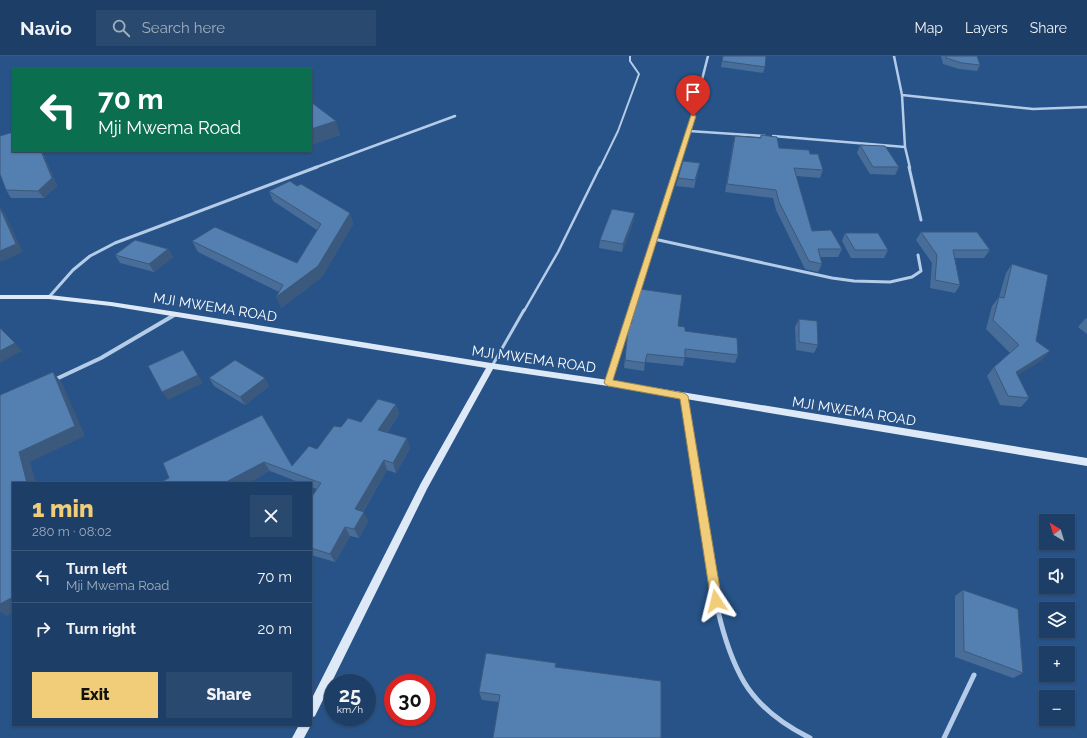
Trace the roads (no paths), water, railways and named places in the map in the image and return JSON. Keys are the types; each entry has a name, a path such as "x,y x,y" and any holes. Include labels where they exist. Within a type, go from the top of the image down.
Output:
{"main road":[{"name":"MJI MWEMA ROAD","path":"0,297 49,297 111,304 177,314 1087,462"},
{"path":"312,710 424,486 491,366"},
{"path":"298,738 304,726"}],"street":[{"path":"608,383 689,131 708,56"},
{"path":"894,56 902,95 905,147 921,220"},
{"path":"902,95 1033,109 1087,108"},
{"path":"49,297 73,270 90,256 115,243 280,180 456,116"},
{"path":"689,131 905,147"},
{"path":"654,239 832,278 857,281 885,282 912,278 921,271 922,266 918,255"},
{"path":"47,383 101,358 177,314"},
{"path":"684,396 716,601 732,655 744,682 766,709 800,733 810,738"},
{"path":"944,738 974,675"}],"lane":[{"path":"491,366 558,252 618,131 639,74 630,60 630,56"}]}
